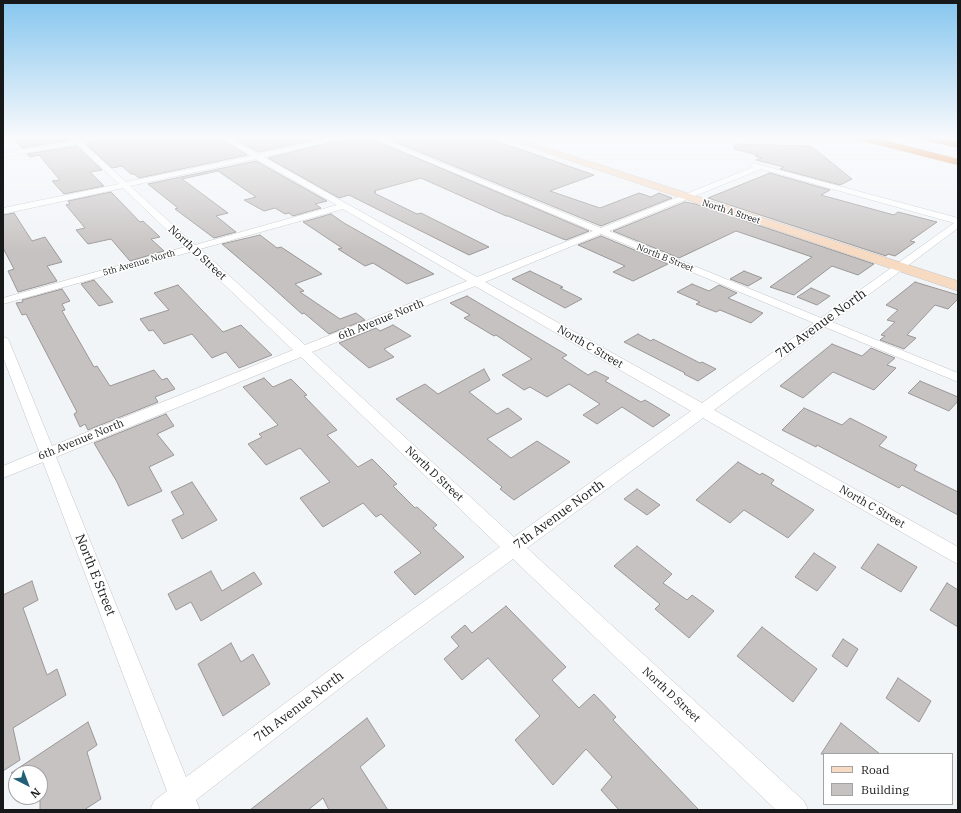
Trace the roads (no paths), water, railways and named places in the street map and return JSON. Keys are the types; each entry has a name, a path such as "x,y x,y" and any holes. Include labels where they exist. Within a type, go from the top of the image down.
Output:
{"street":[{"name":"North D Street","path":"113,175 795,810"},
{"path":"3,211 172,175"},
{"name":"North C Street","path":"289,175 958,556"},
{"name":"North B Street","path":"464,175 958,378"},
{"name":"North A Street","path":"619,175 958,286"},
{"name":"6th Avenue North","path":"3,472 686,197 736,175"},
{"name":"6th Avenue North","path":"788,175 958,222"},
{"name":"5th Avenue North","path":"3,301 344,206"},
{"name":"7th Avenue North","path":"177,806 373,650 823,323 958,222"},
{"name":"North E Street","path":"3,341 47,454 177,806"}]}
